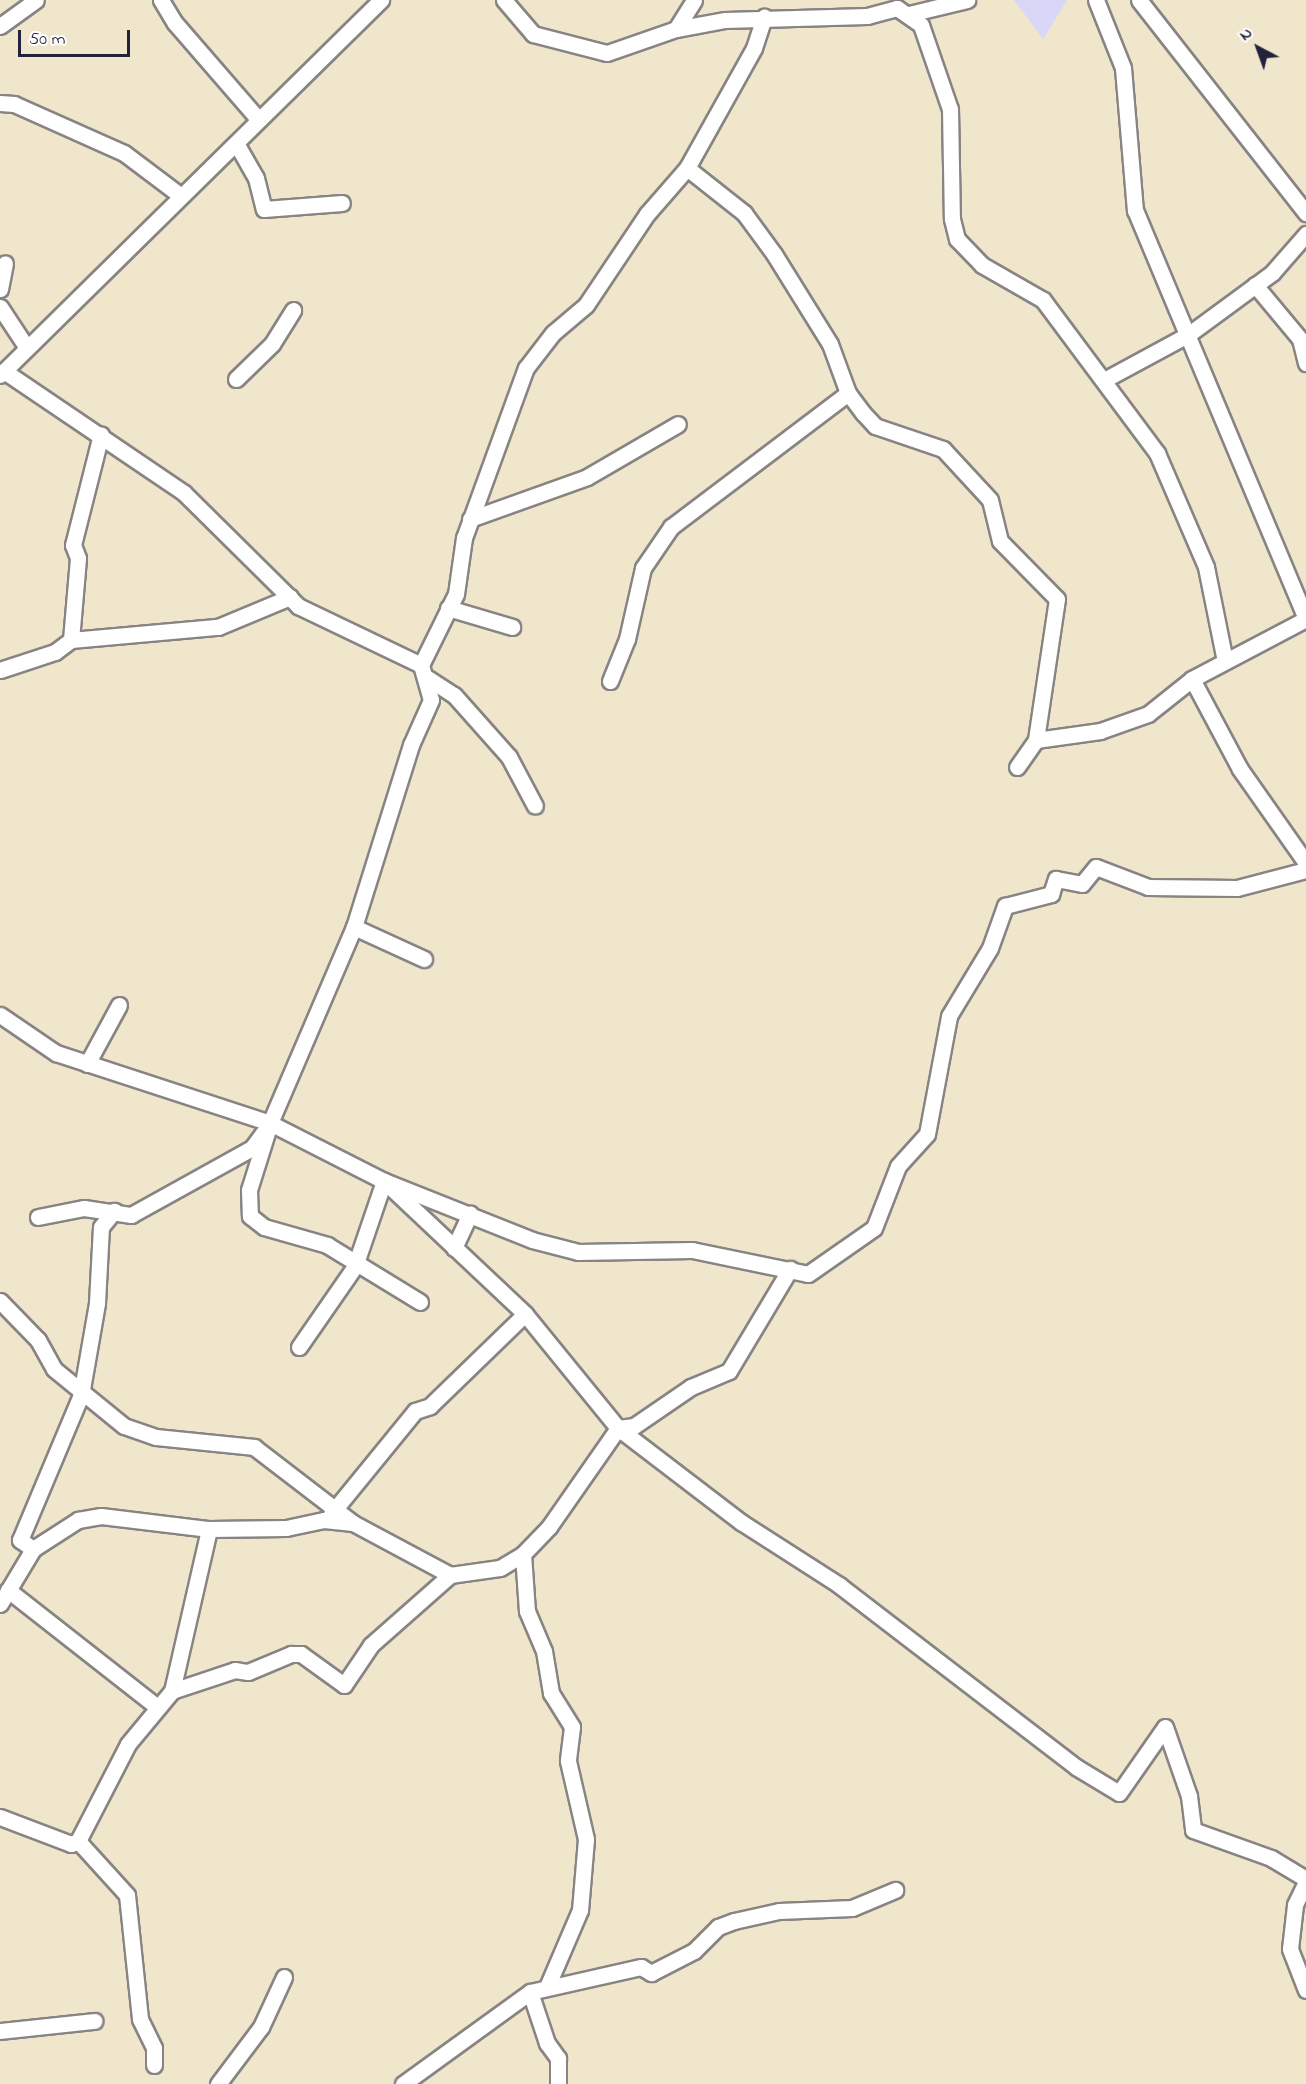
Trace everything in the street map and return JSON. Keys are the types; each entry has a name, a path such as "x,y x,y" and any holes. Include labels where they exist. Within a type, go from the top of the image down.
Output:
{"street":[{"path":"0,26 36,0"},
{"path":"161,0 175,23 259,120"},
{"path":"381,0 2,373 101,434 184,493 290,597 351,636 424,671 454,694 509,757 535,806"},
{"path":"504,0 533,34 588,51 625,51 676,29 764,17 814,20 897,8 921,25 946,87 957,239 982,265 1043,300 1104,380 1175,484 1175,502 1206,567 1225,661"},
{"path":"676,29 694,0"},
{"path":"909,15 967,0"},
{"path":"1036,740 1123,724 1148,714 1192,679 1306,619 1189,334 1135,210 1123,68 1096,0"},
{"path":"1139,0 1306,213"},
{"path":"420,1302 355,1266 327,1245 264,1227 250,1216 249,1190 270,1123 354,927 411,745 431,700 424,671 448,608 470,519 526,368 554,333 586,305 647,214 687,168 754,48 764,17"},
{"path":"0,103 14,104 124,153 181,196"},
{"path":"236,143 256,178 264,210 342,203"},
{"path":"687,168 744,213 774,254 830,345 848,393 875,426 943,449 990,500 1000,541 1057,599 1036,740 1017,767"},
{"path":"1104,380 1189,334 1255,285 1306,234"},
{"path":"0,289 5,263"},
{"path":"1255,285 1300,339 1306,363"},
{"path":"0,306 27,348"},
{"path":"236,379 272,344 293,310"},
{"path":"610,681 627,639 643,568 671,527 848,393"},
{"path":"470,519 587,477 678,424"},
{"path":"71,640 78,558 73,545 101,434"},
{"path":"0,670 55,652 71,640 218,627 290,597"},
{"path":"448,608 512,627"},
{"path":"1192,679 1240,769 1306,863"},
{"path":"0,1015 56,1053 270,1123 384,1181 532,1240 578,1252 692,1250 808,1274 856,1243 882,1215 898,1166 919,1149 934,1122 949,1016 990,948 1005,906 1051,894 1056,879 1082,884 1096,867 1148,887 1238,888 1306,870"},
{"path":"354,927 424,959"},
{"path":"87,1064 119,1005"},
{"path":"38,1217 84,1208 131,1215 252,1148 270,1123"},
{"path":"384,1181 525,1314 618,1428 741,1522 839,1585 1076,1767 1119,1793 1165,1727 1193,1830 1271,1858 1306,1880 1295,1905 1290,1949 1306,1990"},
{"path":"299,1347 355,1266 384,1181"},
{"path":"33,1549 20,1540 81,1395 97,1303 101,1227 114,1211"},
{"path":"454,1248 470,1214"},
{"path":"0,1301 81,1395 124,1425 156,1437 254,1447 339,1508 353,1523 450,1575 484,1573 523,1554 549,1527 618,1428 634,1426 691,1388 729,1371 790,1269"},
{"path":"324,1520 339,1508 415,1411 430,1406 525,1314"},
{"path":"0,1604 33,1549 78,1520 101,1516 208,1529 286,1528 324,1520 353,1523"},
{"path":"172,1691 208,1529"},
{"path":"523,1554 527,1611 544,1651 551,1693 572,1726 568,1761 586,1839 580,1910 548,1987"},
{"path":"0,1817 71,1844 78,1841 109,1776 156,1706 172,1691 235,1670 248,1672 291,1654 301,1654 344,1684 371,1645 450,1575"},
{"path":"8,1590 156,1706"},
{"path":"78,1841 127,1895 140,2019 154,2048 154,2065"},
{"path":"403,2084 530,1992 641,1967 651,1973 694,1951 718,1927 734,1921 779,1911 852,1908 895,1890"},
{"path":"218,2084 261,2027 284,1977"},
{"path":"530,1992 547,2043 558,2058 558,2084"},
{"path":"0,2031 93,2021"}],"shaded area":[{"path":"1014,0 1067,0 1043,39"}]}
